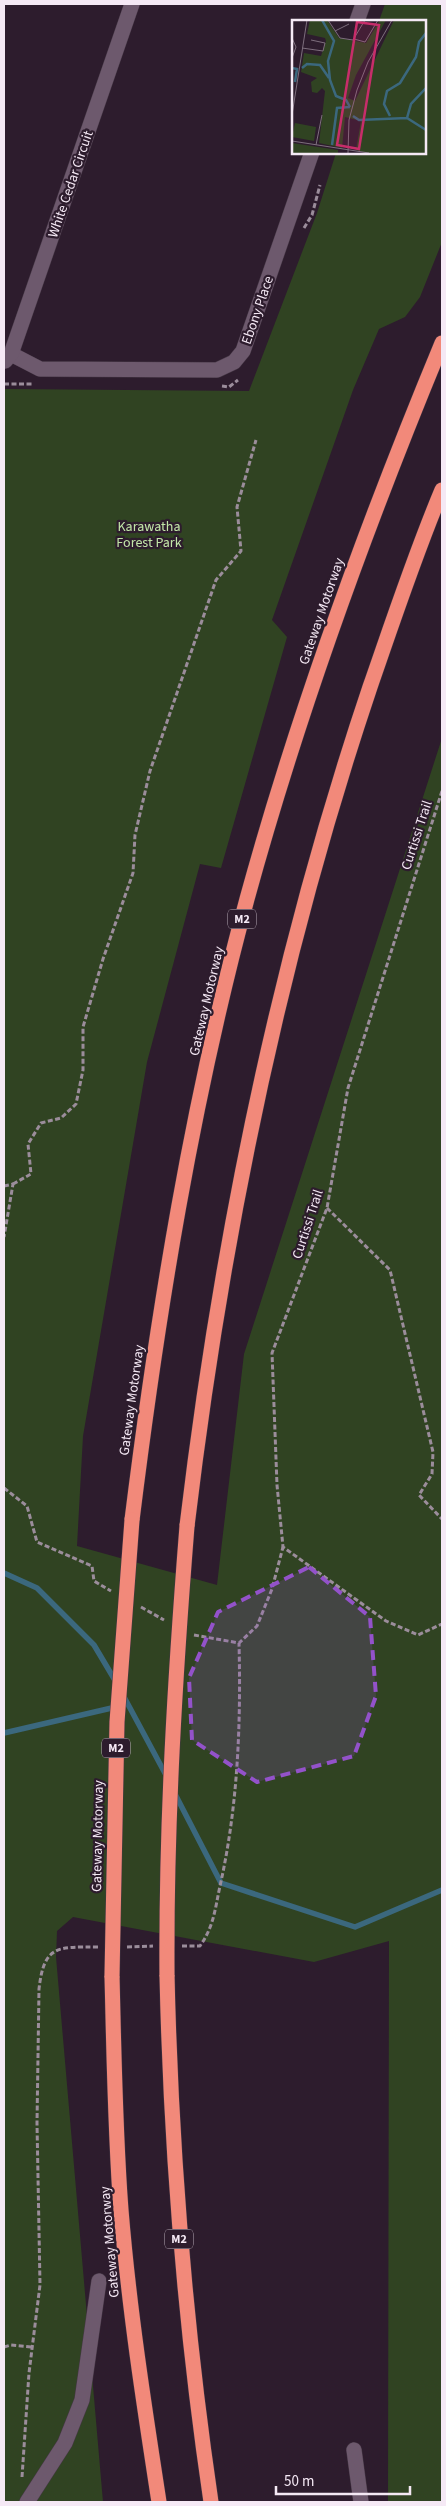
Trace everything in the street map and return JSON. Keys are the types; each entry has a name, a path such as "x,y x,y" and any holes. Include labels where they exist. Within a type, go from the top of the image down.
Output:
{"highway":[{"name":"Gateway Motorway","path":"159,2502 134,2333 122,2212 116,2137 112,1976 117,1722 132,1520 146,1404 178,1207 247,900 298,729 332,628 398,450 442,342"},
{"name":"M2","path":"211,2502 198,2417 179,2233 170,2092 167,1975 169,1782 187,1526 209,1352 222,1275 267,1049 342,769 391,627 442,490"}],"street":[{"name":"White Cedar Circuit","path":"8,358 132,4"},
{"path":"357,20 363,4"},
{"name":"Ebony Place","path":"8,358 40,369 217,370 234,362 243,350 311,154"},
{"path":"29,2498 65,2443 82,2400 99,2281"},
{"path":"354,2450 361,2502"}],"path":[{"path":"303,230 312,215 321,179"},
{"path":"220,386 228,386 242,377"},
{"path":"4,384 43,384"},
{"path":"4,1186 13,1184 32,1174 28,1144 41,1123 62,1118 76,1104 83,1070 84,1027 103,959 133,873 135,836 150,772 216,580 241,551 237,507 256,440"},
{"name":"Curtissi Trail","path":"187,1634 240,1643 257,1626 272,1589 283,1547 272,1353 328,1208 348,1088 442,791"},
{"path":"4,1237 13,1184"},
{"path":"328,1208 390,1270 434,1452 432,1474 419,1495 442,1519"},
{"path":"4,1488 27,1506 37,1542 92,1566 94,1581 119,1595"},
{"path":"283,1547 386,1621 418,1635 442,1624"},
{"path":"136,1605 170,1624"},
{"path":"29,2498 22,2483 32,2347 40,2285 36,2123 39,1989"},
{"path":"4,2347 11,2345 32,2347"}],"highlighted area":[{"path":"309,1567 370,1617 376,1696 354,1756 257,1782 192,1740 189,1678 218,1612"}],"green space":[{"name":"Karawatha Forest Park","path":"385,4 442,4 442,242 420,297 405,317 379,329 353,390 272,620 287,637 221,868 200,864 147,1062 83,1436 77,1546 217,1585 244,1354 442,738 442,2502 388,2502 389,1941 314,1962 73,1917 57,1931 56,1957 103,2502 4,2502 4,389 249,391 317,213 336,154 426,154 426,20 379,20"}],"waterway":[{"path":"4,1573 37,1588 94,1645 116,1682"},
{"path":"123,1695 167,1777"},
{"path":"4,1733 116,1707"},
{"path":"174,1792 221,1883 355,1927 442,1890"}]}
